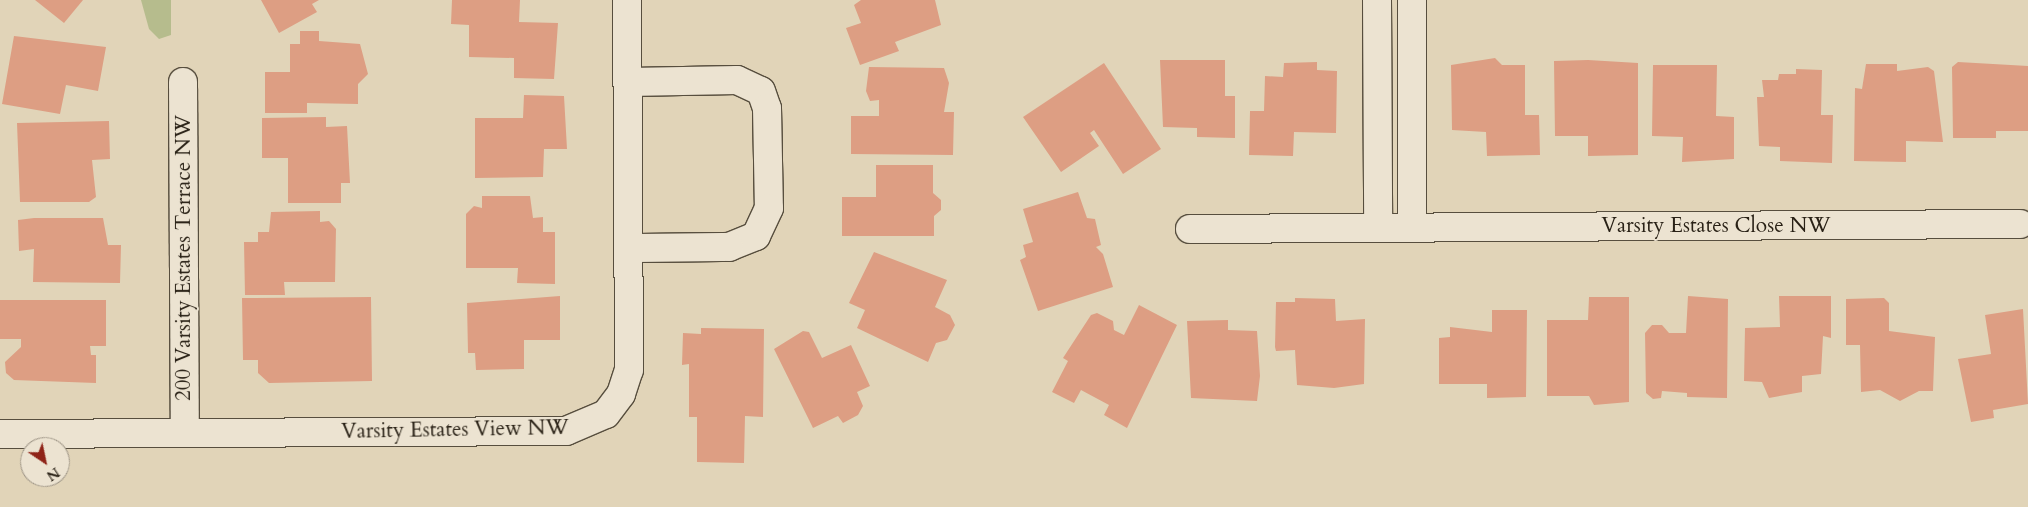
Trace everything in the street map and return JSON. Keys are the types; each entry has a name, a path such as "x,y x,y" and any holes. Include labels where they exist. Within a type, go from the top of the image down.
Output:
{"street":[{"name":"Varsity Estates View NW","path":"0,434 581,428 606,414 626,384 630,248 628,0"},
{"path":"1376,0 1378,227"},
{"path":"1412,0 1412,227"},
{"path":"629,82 737,80 761,91 766,108 769,208 756,236 730,248 630,248"},
{"name":"200 Varsity Estates Terrace NW","path":"183,82 185,433"},
{"name":"Varsity Estates Close NW","path":"1190,228 2020,224"}],"green space":[{"path":"141,0 171,0 171,35 159,39 149,29"}],"building":[{"path":"35,0 83,0 64,23"},
{"path":"261,0 319,0 312,4 317,12 279,33"},
{"path":"452,0 520,0 519,22 558,23 554,79 514,78 514,58 469,57 469,25 451,24"},
{"path":"861,0 935,0 941,25 895,42 899,51 860,65 846,28 861,23 854,5"},
{"path":"300,31 319,31 319,41 360,44 368,74 358,84 358,104 307,103 307,113 265,113 265,72 290,72 290,44 300,44"},
{"path":"14,36 106,47 98,91 66,85 60,114 2,104"},
{"path":"1495,58 1502,65 1525,65 1525,115 1539,115 1540,155 1487,156 1486,132 1452,130 1451,65"},
{"path":"1160,60 1225,60 1225,96 1235,96 1235,138 1197,137 1197,128 1163,127"},
{"path":"1588,60 1638,63 1638,155 1588,156 1588,136 1555,136 1554,61"},
{"path":"1317,62 1317,70 1337,71 1336,133 1294,132 1293,156 1249,155 1250,111 1264,111 1265,76 1283,77 1284,63"},
{"path":"1958,62 2028,66 2028,131 1996,131 1996,138 1953,138 1952,67"},
{"path":"1104,63 1161,149 1123,174 1094,130 1090,133 1099,146 1061,172 1023,117"},
{"path":"1866,64 1897,64 1897,71 1928,67 1934,71 1943,142 1906,141 1906,162 1854,161 1855,88 1862,89"},
{"path":"1653,65 1717,65 1716,116 1734,117 1734,159 1682,162 1683,137 1652,136"},
{"path":"869,67 944,68 949,83 944,112 954,112 953,155 851,154 851,116 879,116 879,100 870,101 866,91"},
{"path":"1796,69 1822,70 1821,115 1833,115 1832,163 1780,161 1780,147 1759,146 1757,97 1764,97 1762,80 1778,80 1779,74 1796,74"},
{"path":"524,95 564,96 567,149 544,149 543,177 475,178 475,118 523,118"},
{"path":"326,117 326,127 347,126 350,183 341,183 341,203 288,203 288,158 262,158 262,118"},
{"path":"109,121 110,159 92,160 96,197 89,202 20,202 17,123"},
{"path":"876,165 933,165 933,193 941,200 941,210 934,216 934,236 842,236 842,197 876,197"},
{"path":"1078,192 1087,218 1095,219 1101,245 1096,247 1103,254 1113,287 1038,311 1020,260 1026,257 1023,245 1033,242 1023,209"},
{"path":"482,196 530,196 533,218 543,217 543,232 555,232 555,284 517,283 518,268 466,268 466,214 474,206 482,208"},
{"path":"320,211 320,222 329,221 336,229 335,282 284,282 285,295 245,295 244,242 258,242 258,232 269,232 271,212"},
{"path":"34,218 103,218 108,245 121,245 120,283 33,282 34,249 19,251 18,220"},
{"path":"874,252 947,280 935,307 950,315 955,325 947,340 936,343 928,362 857,328 865,310 849,303"},
{"path":"560,296 560,340 524,340 524,369 476,370 475,353 468,353 467,303"},
{"path":"1688,296 1728,299 1727,398 1687,397 1687,393 1662,391 1661,398 1653,399 1646,393 1645,333 1652,325 1662,325 1669,333 1686,333"},
{"path":"1779,296 1831,296 1831,338 1823,336 1821,374 1802,376 1802,392 1769,398 1762,382 1744,381 1745,328 1780,327"},
{"path":"371,297 372,381 269,383 258,373 258,360 243,360 242,298"},
{"path":"1589,297 1629,297 1629,402 1594,405 1589,396 1547,396 1547,320 1588,320"},
{"path":"1295,298 1335,299 1336,321 1365,319 1364,384 1334,388 1297,385 1295,350 1276,351 1275,347 1276,302 1295,302"},
{"path":"1884,298 1889,303 1889,331 1935,337 1933,391 1919,391 1900,401 1880,390 1861,392 1860,345 1846,345 1846,299"},
{"path":"0,300 106,300 106,346 90,346 91,355 96,355 96,383 14,380 6,373 5,362 21,347 21,339 0,339"},
{"path":"1139,305 1177,325 1127,428 1104,415 1109,405 1081,390 1074,403 1052,392 1068,361 1063,358 1091,315 1097,313 1113,321 1114,330 1124,335"},
{"path":"2023,309 2028,404 1993,410 1994,418 1971,422 1958,359 1991,354 1985,315"},
{"path":"1492,310 1527,310 1526,397 1487,398 1487,384 1439,384 1439,338 1450,337 1450,327 1492,332"},
{"path":"1228,320 1228,330 1257,331 1260,376 1257,401 1191,398 1187,321"},
{"path":"701,328 764,329 763,417 745,416 744,463 697,462 697,417 689,417 689,364 682,365 683,333 701,334"},
{"path":"803,331 809,332 822,358 851,345 870,386 857,392 863,406 858,415 843,423 838,416 813,428 774,349"}]}
